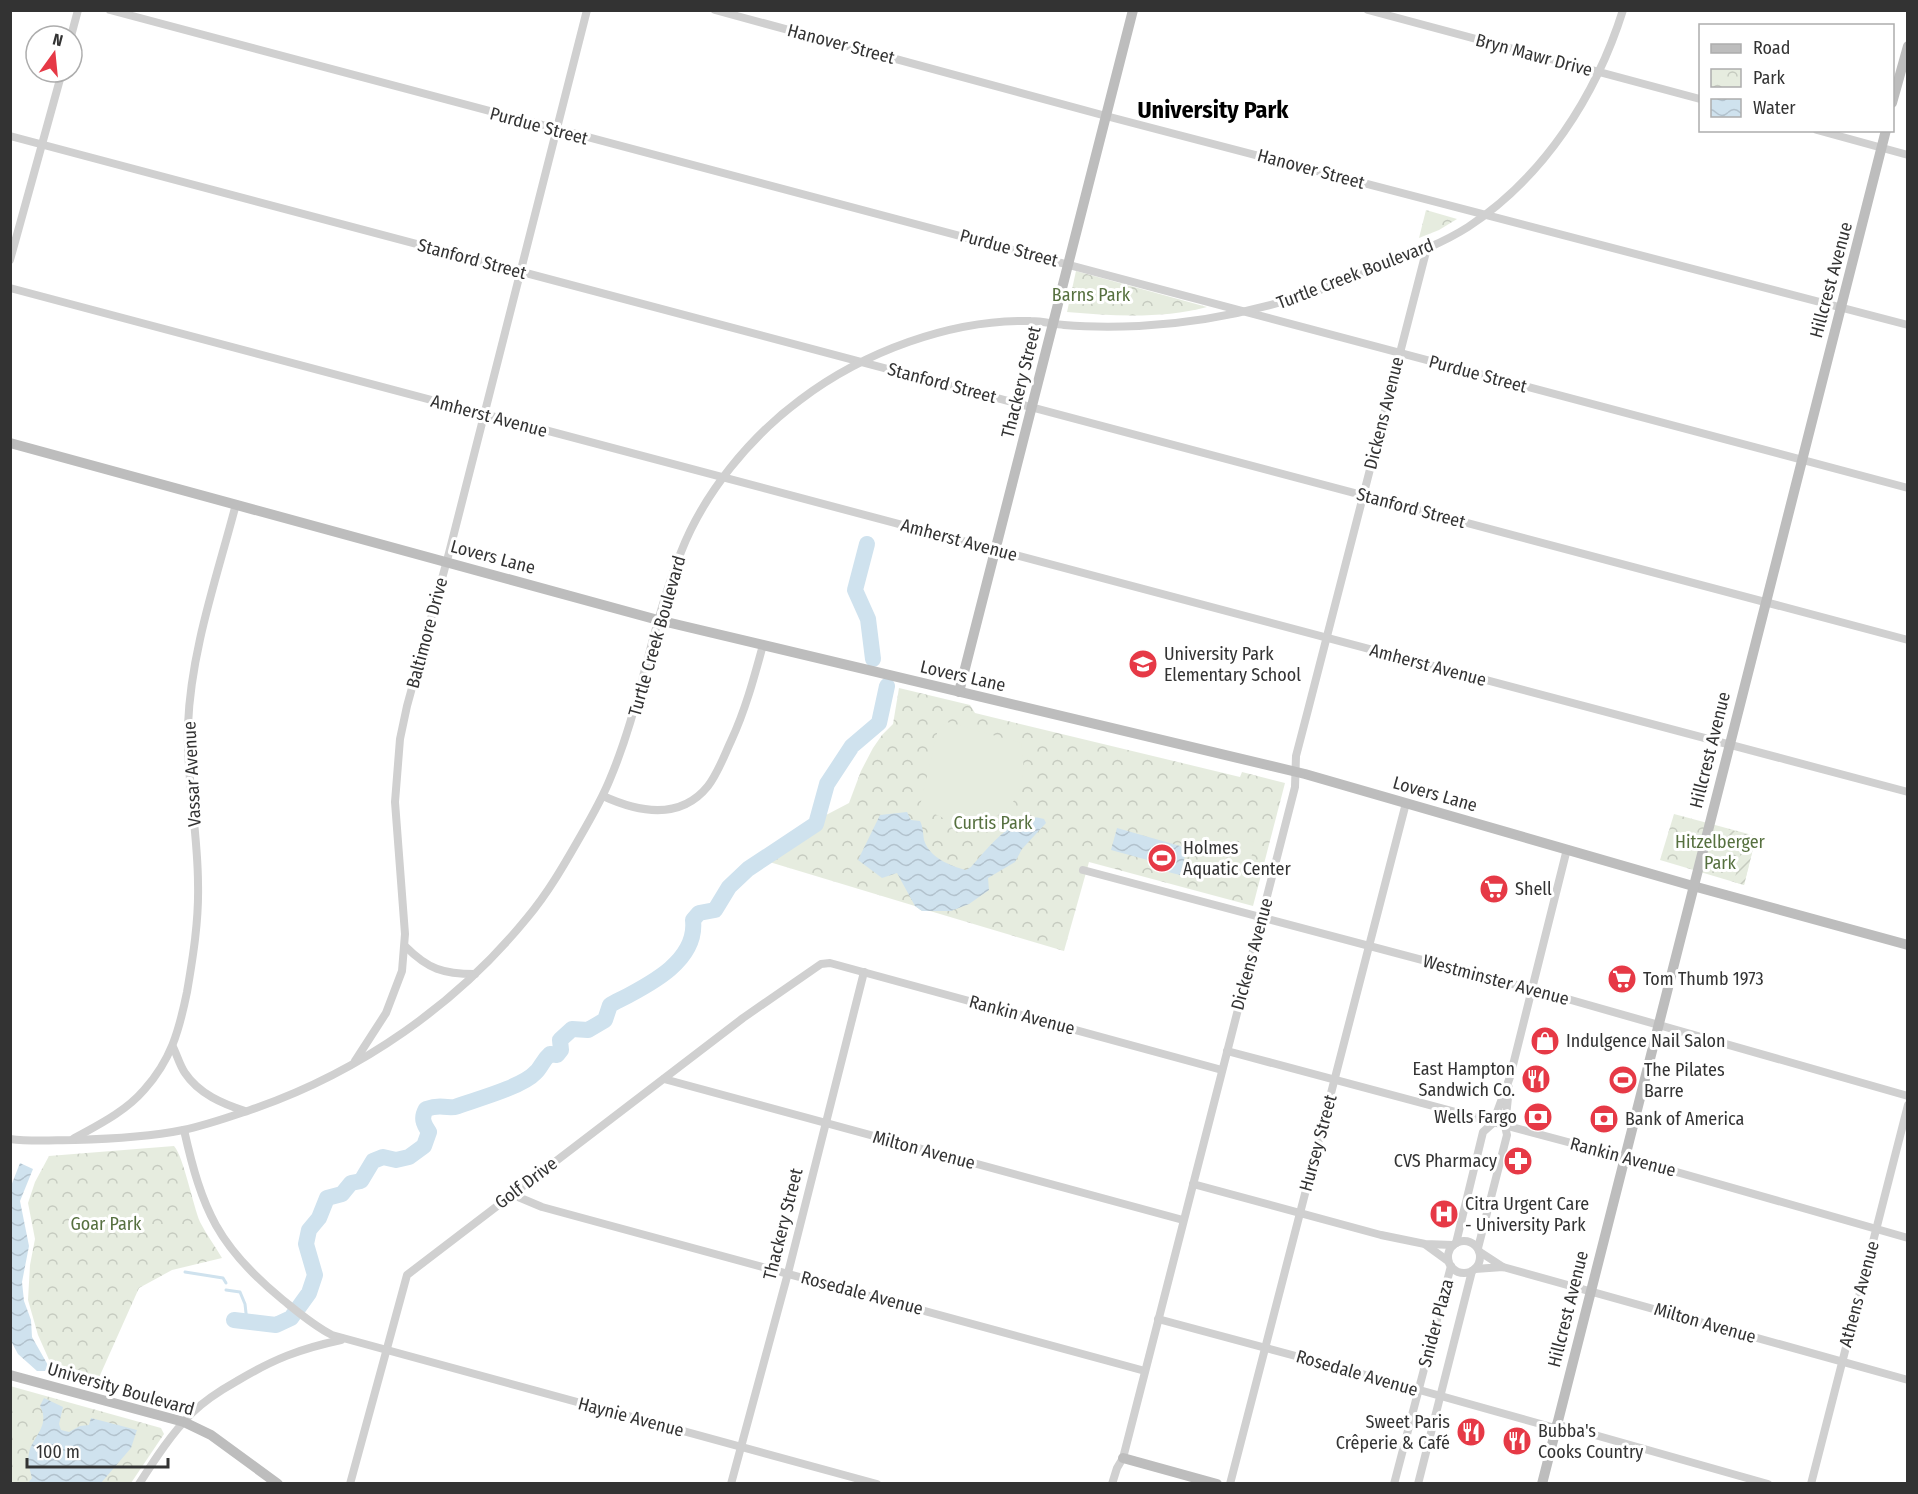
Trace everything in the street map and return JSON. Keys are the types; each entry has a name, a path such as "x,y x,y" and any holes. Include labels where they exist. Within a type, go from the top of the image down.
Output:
{"street":[{"name":"Purdue Street","path":"110,10 556,131 1068,264 1908,488"},
{"name":"Baltimore Drive","path":"353,1063 386,1013 402,971 406,947 397,838 397,771 407,706 587,10"},
{"name":"Hanover Street","path":"715,10 1106,116 1908,325"},
{"name":"Thackery Street","path":"959,692 1133,10"},
{"name":"Bryn Mawr Drive","path":"1368,10 1699,98"},
{"name":"Turtle Creek Boulevard","path":"10,1139 106,1139 184,1130 245,1112 295,1094 398,1037 448,999 475,974 527,919 543,897 603,796 633,717 658,620 684,543 693,525 741,456 779,417 826,381 860,362 900,345 959,329 1004,322 1029,321 1064,325 1140,326 1206,319 1244,312 1279,304 1328,288 1427,248 1466,228 1485,214 1509,194 1553,147 1570,124 1599,72 1623,10"},
{"path":"1894,99 1908,46"},
{"path":"10,260 59,84"},
{"path":"1824,132 1908,154"},
{"name":"Hillcrest Avenue","path":"1542,1484 1885,132"},
{"name":"Stanford Street","path":"10,136 1908,640"},
{"name":"Dickens Avenue","path":"1112,1484 1123,1458 1295,787 1296,756 1427,248"},
{"name":"Amherst Avenue","path":"10,288 1908,792"},
{"name":"Lovers Lane","path":"10,442 658,620 1295,771 1693,886 1908,945"},
{"name":"Vassar Avenue","path":"72,1140 119,1112 142,1092 159,1071 173,1047 190,972 197,911 198,883 188,728 193,678 198,648 236,504"},
{"path":"603,796 624,806 654,812 680,806 700,794 716,773 735,732 763,645"},
{"name":"Hursey Street","path":"1230,1484 1406,803"},
{"path":"1450,1264 1449,1252 1454,1244 1484,1132 1492,1123 1510,1077 1567,849"},
{"name":"Westminster Avenue","path":"1083,870 1532,989 1908,1096"},
{"path":"406,947 421,962 435,969 447,973 475,974"},
{"name":"Rankin Avenue","path":"821,963 830,963 864,972 1222,1070"},
{"name":"Golf Drive","path":"350,1484 407,1275 752,1012 821,963"},
{"name":"Thackery Street","path":"730,1484 788,1273 864,972"},
{"path":"173,1047 184,1073 203,1092 226,1105 245,1112"},
{"name":"Rankin Avenue","path":"1227,1051 1624,1157 1908,1238"},
{"path":"1425,1244 1460,1273 1474,1270 1480,1261 1479,1250 1507,1135 1505,1126 1510,1077"},
{"name":"Milton Avenue","path":"664,1079 1184,1220"},
{"name":"Athens Avenue","path":"1811,1484 1908,1105"},
{"path":"184,1130 194,1174 212,1221 227,1245 245,1267 314,1325 342,1339 385,1349"},
{"path":"1193,1184 1381,1235 1425,1244 1454,1244 1468,1241 1479,1250"},
{"name":"Rosedale Avenue","path":"511,1194 542,1207 1145,1371"},
{"name":"Milton Avenue","path":"1479,1250 1503,1268"},
{"name":"Snider Plaza","path":"1394,1484 1450,1264"},
{"name":"Milton Avenue","path":"1474,1270 1503,1268 1590,1290 1908,1380"},
{"name":"Snider Plaza","path":"1418,1484 1474,1270"},
{"name":"Rosedale Avenue","path":"1158,1319 1768,1484"},
{"path":"139,1484 184,1422 203,1403 221,1390 274,1359 342,1339"},
{"name":"Haynie Avenue","path":"385,1349 877,1484"},
{"name":"University Boulevard","path":"10,1375 184,1422 211,1435 278,1484"},
{"path":"1123,1458 1217,1484"}],"green space":[{"path":"1426,210 1457,219 1419,238"},
{"name":"Barns Park","path":"1076,271 1207,307 1155,315 1067,312"},
{"name":"Curtis Park","path":"899,688 970,705 975,713 1240,777 1242,772 1285,783 1253,906 1089,862 1064,951 930,911 922,911 915,906 756,858 805,823 849,803 873,748 893,724"},
{"path":"947,722 1021,743 1022,781 1019,792 1006,810 974,823 962,824 943,818 920,806 938,729"},
{"name":"Hitzelberger Park","path":"1674,814 1756,836 1744,885 1660,860"},
{"path":"1724,828 1756,837 1744,885 1734,882 1743,842 1722,836"},
{"path":"1217,832 1232,835 1224,869 1209,865"},
{"path":"1240,838 1255,842 1247,875 1232,871"},
{"name":"Goar Park","path":"174,1146 181,1159 200,1222 222,1258 172,1270 139,1288 97,1382 54,1371 38,1335 28,1300 30,1265 35,1239 28,1203 35,1182 49,1156"},
{"path":"10,1386 161,1428 164,1434 131,1483 11,1483"}],"water":[{"path":"907,812 911,820 920,821 924,840 935,856 966,870 994,841 1014,825 1034,817 1044,819 1046,823 1022,849 1015,862 988,878 989,890 969,904 951,911 922,911 915,906 897,873 882,878 858,860 880,815"},
{"name":"Holmes Aquatic Center","path":"1117,828 1187,848 1180,875 1164,871 1166,865 1111,850"},
{"path":"20,1163 33,1169 20,1201 29,1246 22,1282 24,1301 31,1320 32,1337 49,1367 45,1371 37,1371 18,1354 11,1341 11,1186"},
{"path":"44,1398 63,1407 59,1424 61,1430 69,1432 80,1426 89,1425 91,1418 137,1430 131,1448 101,1483 28,1483 32,1478 29,1453 42,1425 43,1413 40,1406"}],"waterway":[{"path":"867,544 855,590 868,619 873,659"},
{"path":"234,1320 276,1325 291,1318 309,1293 315,1275 306,1244 309,1230 319,1218 327,1198 342,1194 351,1183 361,1181 373,1161 383,1157 396,1160 409,1157 424,1146 429,1132 423,1120 426,1109 438,1106 455,1107 509,1088 529,1078 550,1054 557,1055 561,1050 560,1040 572,1029 588,1030 605,1020 610,1005 652,982 677,962 687,949 692,936 693,920 699,913 715,910 729,887 748,869 816,824 827,784 852,746 879,723 887,686"},
{"path":"185,1272 223,1278 226,1283"},
{"path":"226,1290 240,1292 245,1304 247,1322"}],"place":[{"name":"University Park Elementary School","path":"1143,664"},
{"name":"Holmes Aquatic Center","path":"1162,858"},
{"name":"Shell","path":"1494,889"},
{"name":"Tom Thumb 1973","path":"1622,979"},
{"name":"Indulgence Nail Salon","path":"1545,1041"},
{"name":"East Hampton Sandwich Co.","path":"1536,1079"},
{"name":"The Pilates Barre","path":"1623,1080"},
{"name":"Wells Fargo","path":"1538,1117"},
{"name":"Bank of America","path":"1604,1119"},
{"name":"CVS Pharmacy","path":"1518,1161"},
{"name":"Citra Urgent Care - University Park","path":"1444,1214"},
{"name":"Sweet Paris Crêperie & Café","path":"1471,1432"},
{"name":"Bubba's Cooks Country","path":"1517,1441"}],"district":[{"name":"University Park","path":"1213,110"}]}
